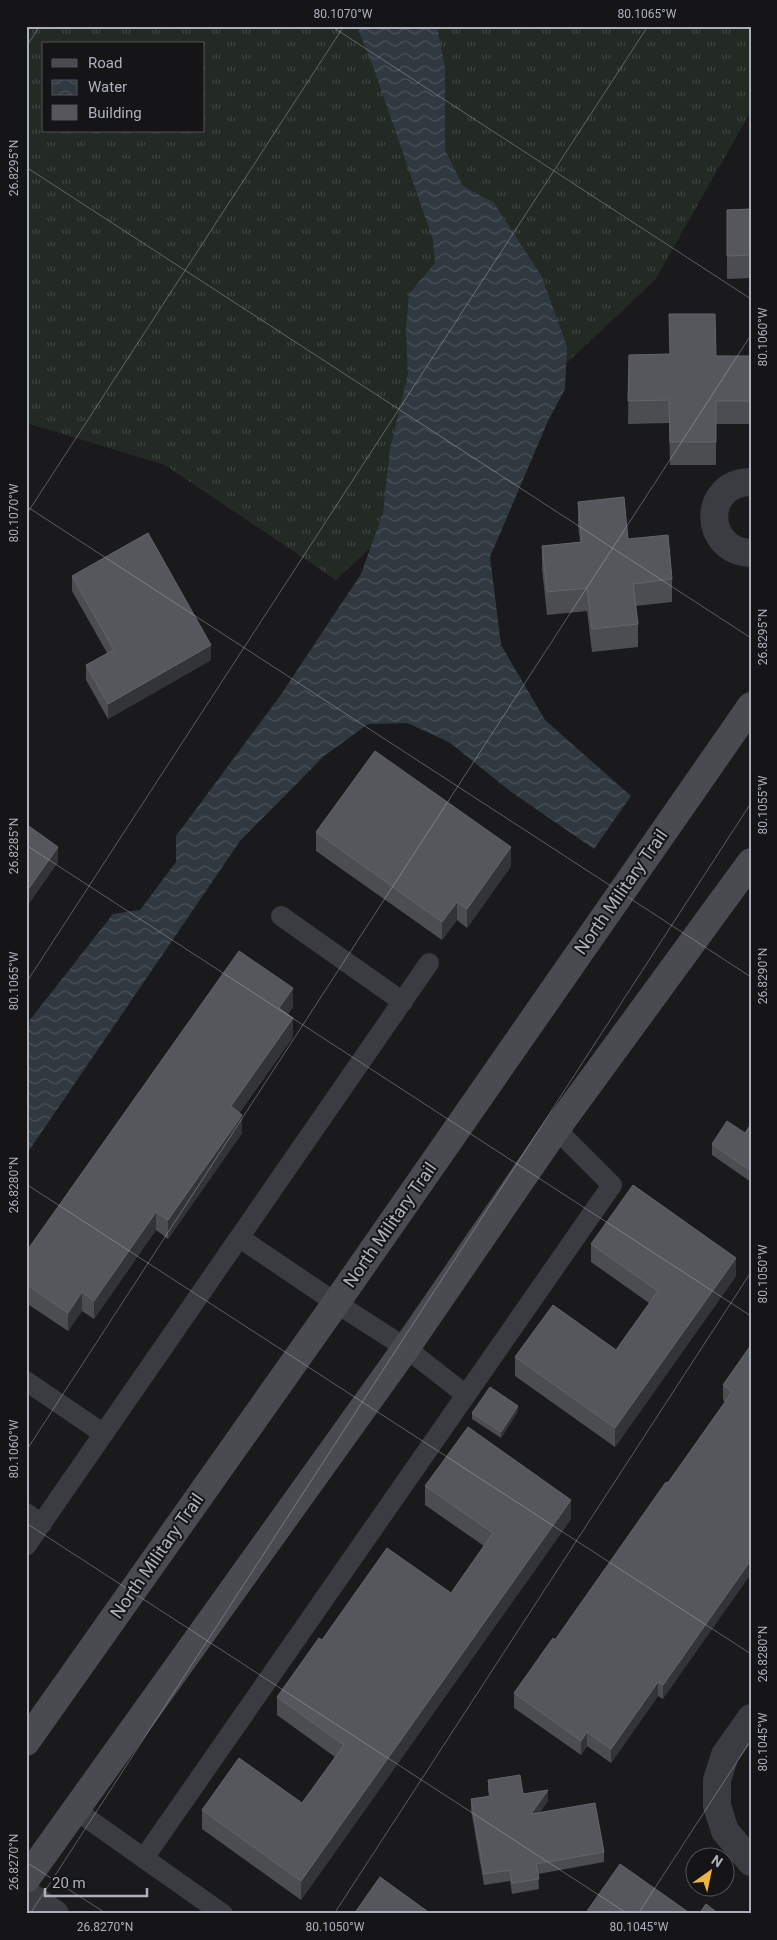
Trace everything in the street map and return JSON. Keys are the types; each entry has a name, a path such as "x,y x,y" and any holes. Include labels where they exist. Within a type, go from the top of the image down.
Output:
{"main road":[{"name":"North Military Trail","path":"26,1742 336,1303 751,706"},
{"path":"26,1879 406,1348 556,1129 751,862"}],"street":[{"path":"751,482 743,482 725,491 718,500 714,519 716,531 726,544 736,550 751,553"},
{"path":"751,1718 725,1755 717,1780 717,1806 725,1831 751,1862"},
{"path":"26,1894 55,1914"}],"lane":[{"path":"281,916 403,1002"},
{"path":"26,1546 34,1518 104,1434 429,963"},
{"path":"144,1858 612,1185 556,1129"},
{"path":"240,1238 406,1348 466,1395"},
{"path":"26,1381 104,1434"},
{"path":"74,1810 224,1914"}],"green space":[{"path":"26,26 751,26 751,111 655,280 336,580 165,465 26,423"}],"water":[{"path":"357,26 437,26 445,68 445,150 463,186 494,203 542,277 567,347 565,389 548,421 490,557 501,645 545,720 631,796 594,849 510,791 449,742 407,723 368,724 324,756 240,841 26,1155 26,1025 113,914 140,910 176,862 176,836 280,696 361,574 383,513 390,449 408,374 406,330 409,294 435,263 433,240 375,72"}],"building":[{"path":"751,209 751,255 727,256 727,210"},
{"path":"669,314 715,314 716,356 751,356 751,401 716,401 716,442 670,442 669,400 628,401 629,355 670,354"},
{"path":"624,497 628,539 668,535 672,579 633,584 638,624 592,629 587,588 547,592 542,546 582,542 578,502"},
{"path":"148,533 211,645 108,704 86,665 114,650 72,576"},
{"path":"375,751 511,847 467,909 457,902 442,922 316,832"},
{"path":"26,824 58,847 27,891 26,890"},
{"path":"239,951 293,988 279,1008 293,1018 231,1106 242,1115 168,1220 156,1212 94,1301 82,1292 68,1313 26,1284 26,1252"},
{"path":"727,1121 745,1133 751,1124 751,1171 712,1144"},
{"path":"633,1185 736,1258 615,1428 515,1357 553,1305 616,1350 658,1291 591,1244"},
{"path":"751,1345 751,1560 663,1685 658,1682 611,1749 587,1732 581,1741 514,1693 553,1638 555,1640 732,1392 723,1385"},
{"path":"490,1387 518,1406 501,1432 472,1413"},
{"path":"468,1427 571,1500 301,1881 202,1810 239,1758 302,1803 344,1745 277,1697 319,1638 322,1640 387,1548 451,1593 493,1533 425,1486"},
{"path":"520,1775 523,1794 548,1790 531,1814 595,1803 604,1852 536,1864 539,1879 512,1883 510,1870 484,1874 471,1799 491,1796 488,1780"},
{"path":"620,1864 691,1914 585,1914"},
{"path":"380,1877 431,1914 354,1914"},
{"path":"706,1904 719,1914 699,1914"}]}
